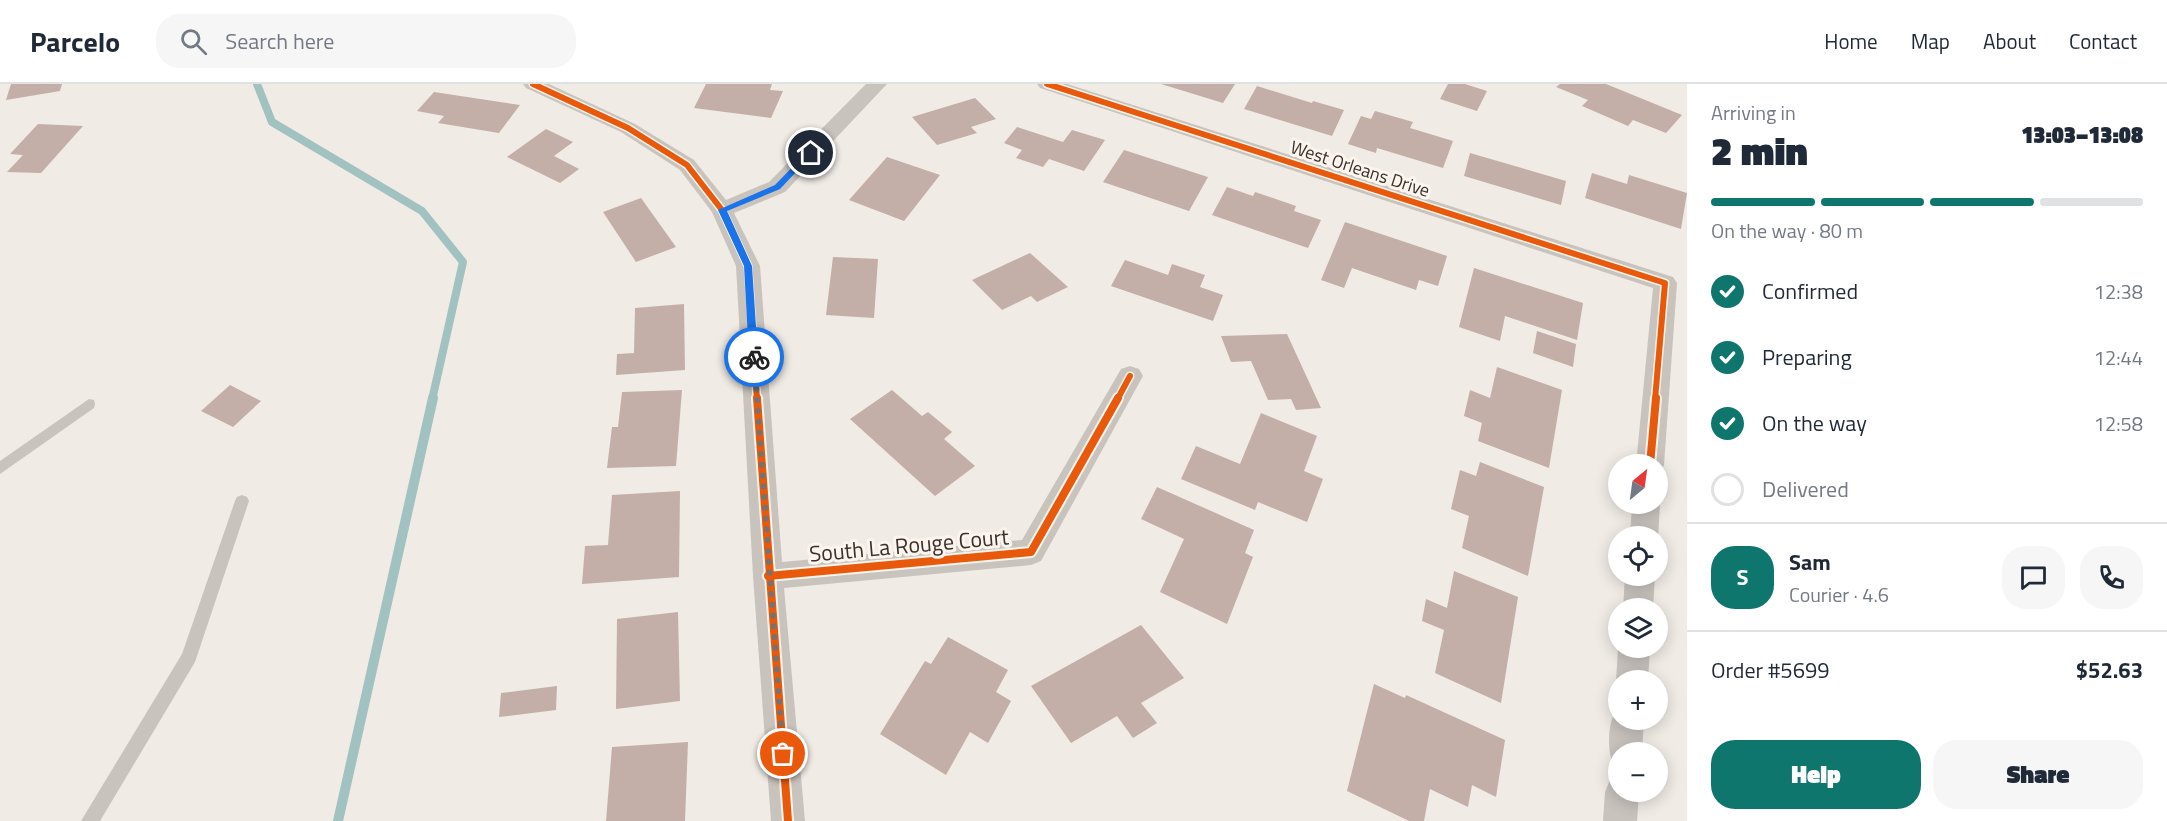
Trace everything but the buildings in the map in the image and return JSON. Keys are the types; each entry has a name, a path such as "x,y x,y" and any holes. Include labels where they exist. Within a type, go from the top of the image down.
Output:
{"street":[{"path":"533,84 628,128 687,165 722,210 748,266 768,576 788,821"},
{"path":"722,210 777,187 877,84"},
{"name":"West Orleans Drive","path":"1047,84 1665,283 1651,454"},
{"name":"South La Rouge Court","path":"768,576 1031,552 1130,376"},
{"path":"1620,821 1621,802"}],"lane":[{"path":"0,468 89,405"},
{"path":"90,821 189,657 242,501"}],"waterway":[{"path":"257,84 272,122 422,211 463,262 432,400"},
{"path":"338,821 433,398"}],"cycle path":[{"path":"533,84 628,128 687,165 722,210 748,266 768,576 788,821"},
{"path":"1047,84 1665,283 1651,454"},
{"path":"768,576 1031,552 1130,376"}],"way so far":[{"path":"754,357 768,576 783,754"}],"route":[{"path":"754,357 748,266 722,210 777,187 811,153"}]}
